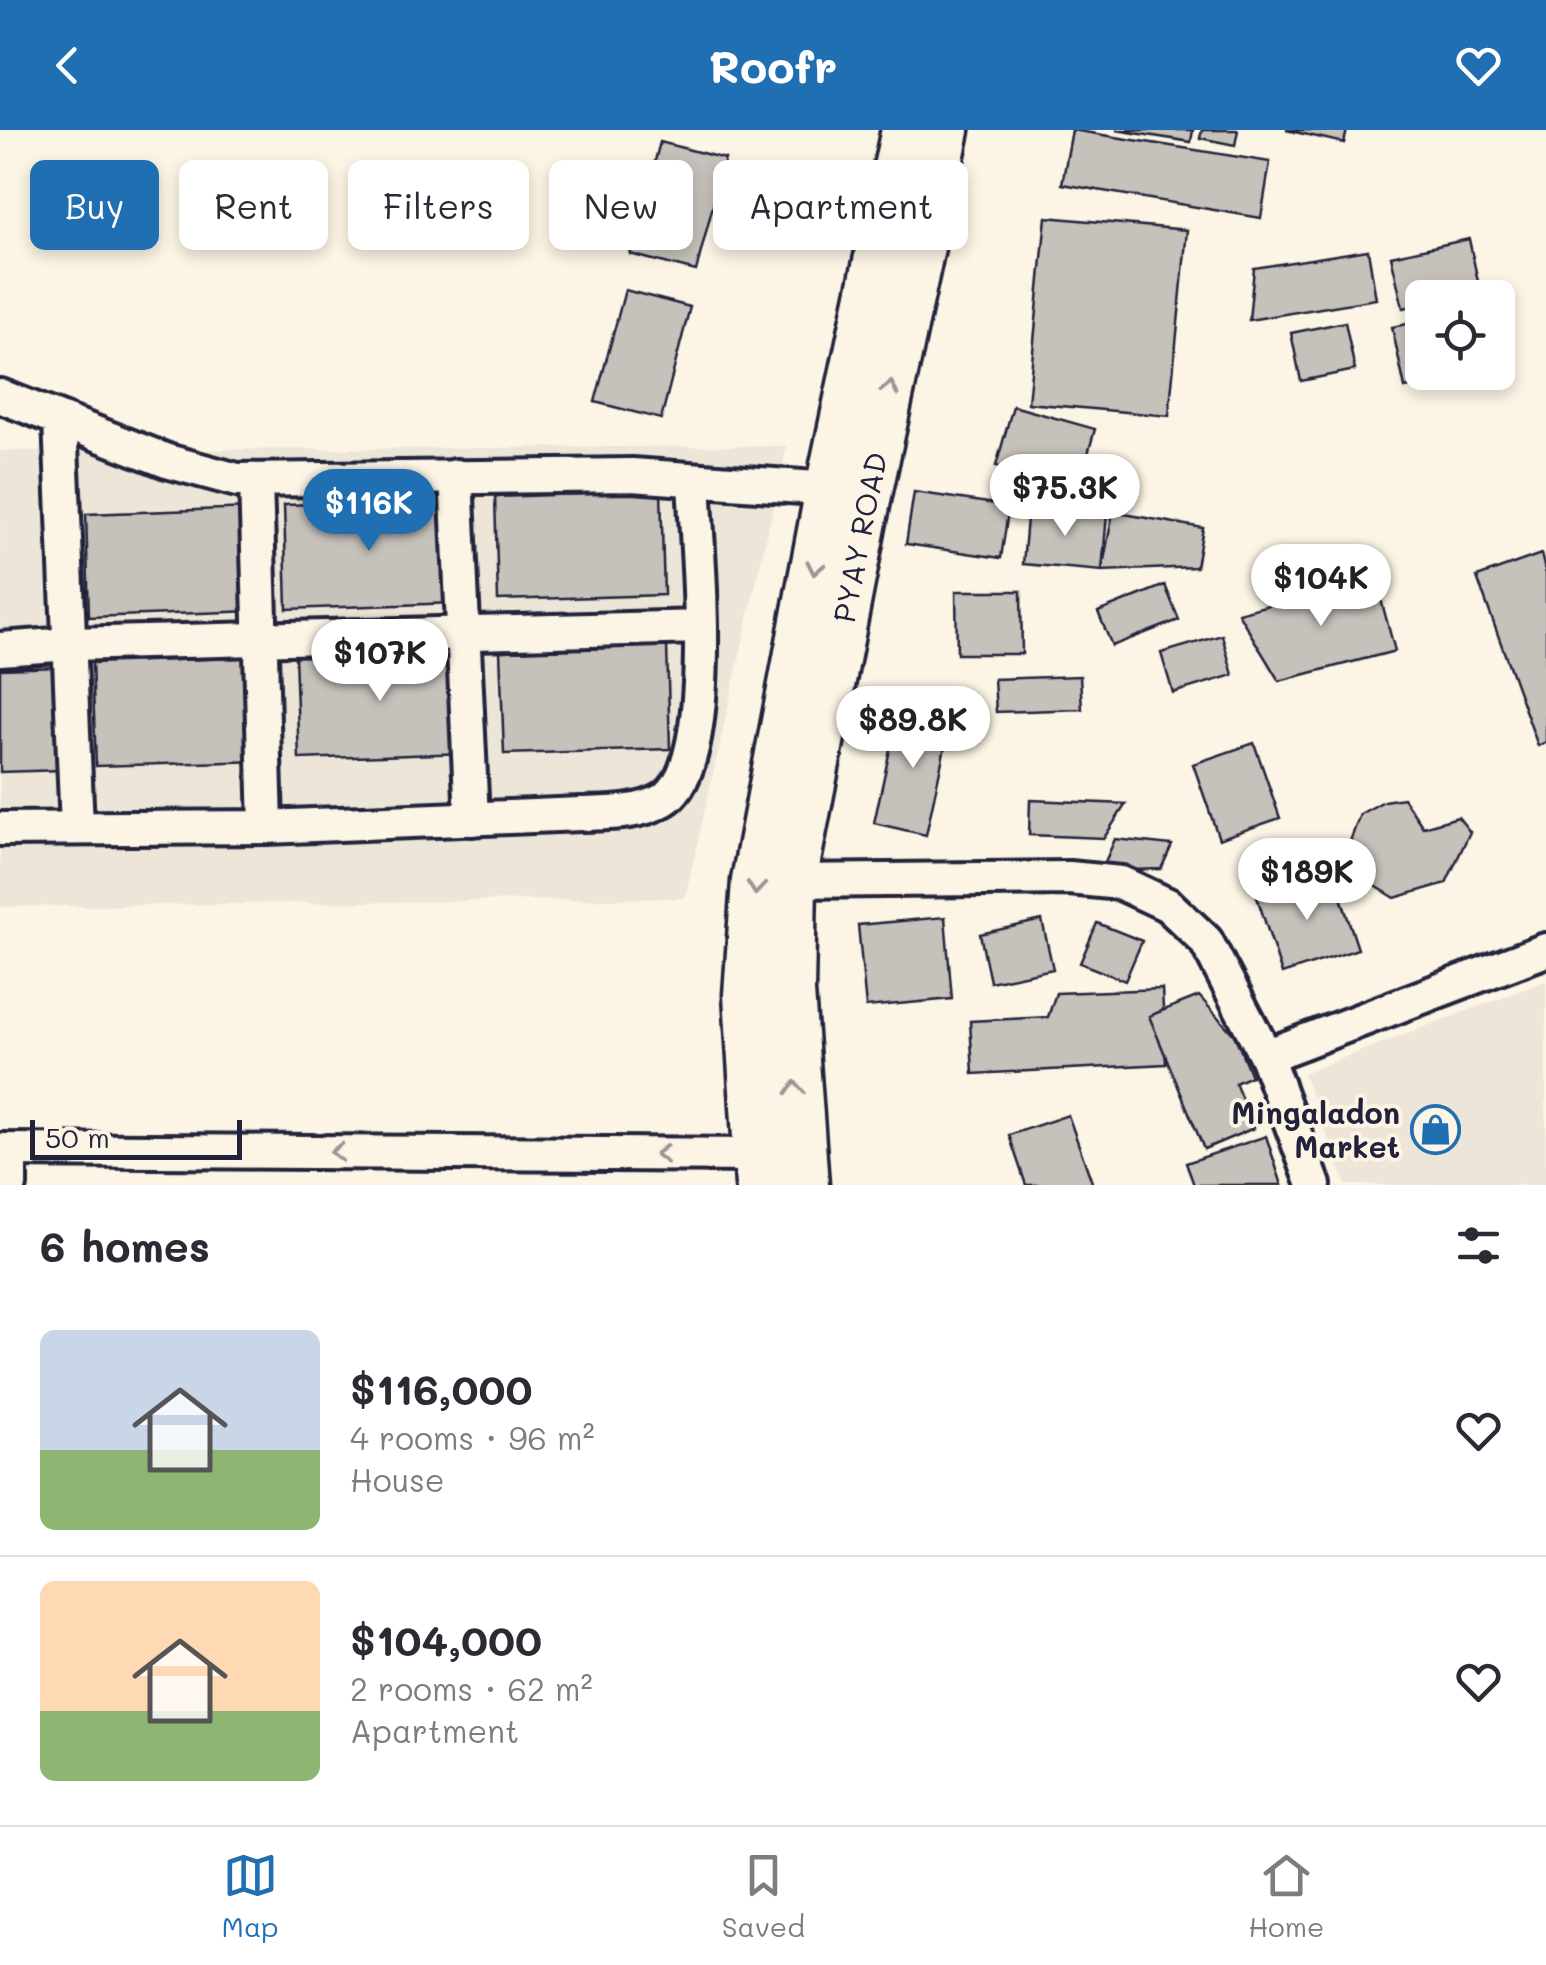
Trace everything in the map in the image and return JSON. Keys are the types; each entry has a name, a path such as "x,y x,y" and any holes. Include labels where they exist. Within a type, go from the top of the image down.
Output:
{"highway":[{"name":"PYAY ROAD","path":"760,1170 748,995 756,881 830,488 906,130"},
{"name":"PYAY ROAD","path":"804,1185 790,992 792,881 867,494 946,130"}],"street":[{"path":"0,396 167,461 237,480 632,475 830,488"},
{"path":"60,420 77,828"},
{"path":"456,476 472,819"},
{"path":"256,480 266,828"},
{"path":"0,828 266,828 628,812 666,799 686,773 698,728 701,628 694,480"},
{"path":"0,649 701,628"},
{"path":"792,881 1070,878 1122,884 1168,905 1206,941 1266,1056 1314,1185"},
{"path":"1266,1056 1546,950"},
{"path":"10,1185 5,1150 760,1170"}],"shaded area":[{"path":"787,446 685,898 0,907 0,451"},
{"name":"Mingaladon Market","path":"1546,981 1546,1185 1346,1185 1303,1073"}],"building":[{"path":"1072,130 1270,162 1261,218 1062,184"},
{"path":"1116,130 1193,130 1191,142"},
{"path":"1202,130 1238,130 1235,145 1200,138"},
{"path":"1286,130 1347,130 1344,143"},
{"path":"660,142 725,159 713,160 713,205 696,271 630,254 631,250 693,250 693,160 655,160"},
{"path":"1046,217 1187,230 1169,416 1028,403"},
{"path":"1469,239 1478,280 1405,280 1403,308 1391,256"},
{"path":"1368,250 1376,299 1249,320 1254,268"},
{"path":"625,290 690,307 661,419 595,402"},
{"path":"1345,322 1355,370 1301,381 1291,333"},
{"path":"1405,324 1405,388 1392,327"},
{"path":"1013,406 1095,429 1078,489 996,466"},
{"path":"661,491 664,595 498,600 495,497"},
{"path":"914,492 1009,506 1001,558 906,544"},
{"path":"450,500 454,603 287,609 284,505"},
{"path":"1028,507 1107,514 1102,571 1023,564"},
{"path":"252,508 255,611 89,617 86,514"},
{"path":"1113,512 1203,528 1196,567 1102,571"},
{"path":"1541,554 1546,574 1546,743 1538,746 1477,577"},
{"path":"1375,577 1395,651 1279,681 1238,613"},
{"path":"1165,585 1179,620 1112,646 1098,612"},
{"path":"956,591 1021,591 1022,654 957,654"},
{"path":"1222,635 1233,675 1173,693 1161,653"},
{"path":"667,646 670,749 504,754 500,651"},
{"path":"461,650 465,753 299,759 295,656"},
{"path":"259,657 262,761 96,766 92,663"},
{"path":"60,667 63,770 0,772 0,669"},
{"path":"1080,676 1082,709 996,712 994,679"},
{"path":"899,708 951,719 926,835 874,823"},
{"path":"1254,743 1280,818 1219,839 1193,764"},
{"path":"1403,798 1423,827 1458,817 1470,832 1446,883 1395,898 1351,871 1344,858 1360,814 1384,801"},
{"path":"1030,800 1126,804 1104,838 1029,835"},
{"path":"1115,839 1172,845 1161,869 1101,871"},
{"path":"1333,873 1358,949 1282,974 1257,897"},
{"path":"945,917 952,999 866,1007 858,925"},
{"path":"1042,920 1053,969 990,982 980,934"},
{"path":"1097,923 1142,941 1125,981 1080,963"},
{"path":"1162,989 1166,1064 973,1074 970,1021 1048,1017 1056,993"},
{"path":"1199,996 1235,1036 1251,1076 1235,1083 1254,1128 1204,1149 1149,1016"},
{"path":"1068,1115 1093,1185 1026,1185 1009,1135"},
{"path":"1266,1136 1282,1185 1194,1185 1186,1163"}],"place":[{"name":"Mingaladon Market","path":"1435,1129"}]}
